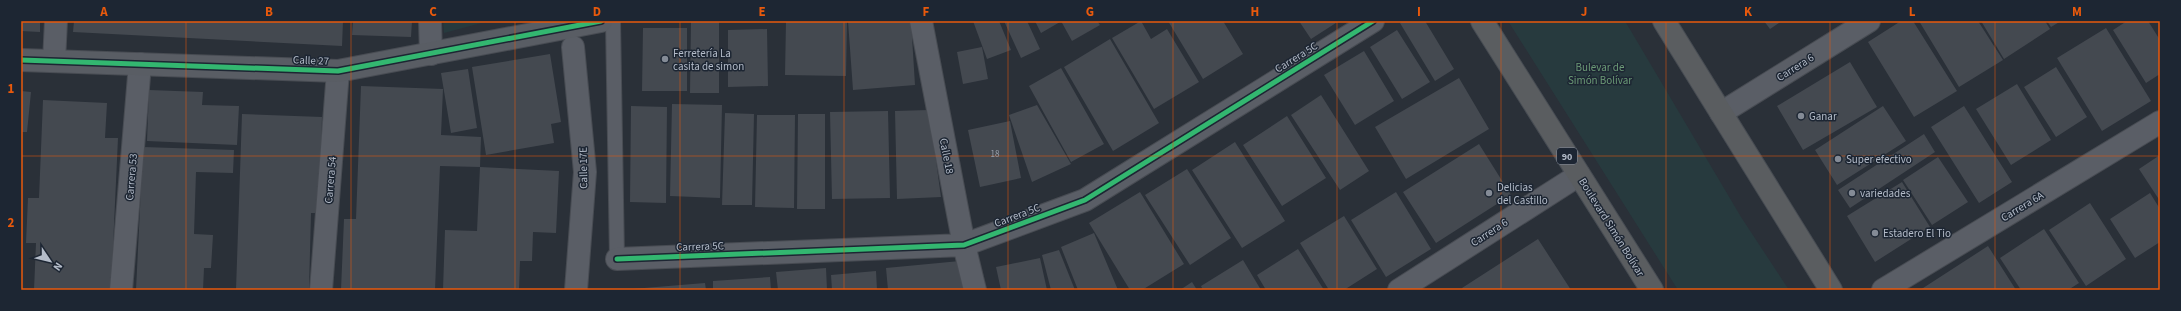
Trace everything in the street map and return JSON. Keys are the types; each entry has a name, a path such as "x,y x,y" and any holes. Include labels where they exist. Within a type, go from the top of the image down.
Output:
{"highway":[{"name":"Boulevard Simón Bolívar","path":"1482,21 1652,290"},
{"path":"1664,21 1831,290"}],"street":[{"path":"54,61 56,21"},
{"path":"430,21 431,54"},
{"name":"Calle 27","path":"21,60 338,71 603,21"},
{"name":"Calle 18","path":"921,21 964,245 975,290"},
{"name":"Carrera 5C","path":"617,259 964,245 1085,200 1373,21"},
{"name":"Carrera 6","path":"1721,113 1869,21"},
{"name":"Calle 17E","path":"573,47 585,172 576,290"},
{"name":"Carrera 53","path":"121,290 140,64"},
{"name":"Carrera 54","path":"321,290 338,71"},
{"name":"Carrera 6A","path":"1883,290 2160,122"},
{"name":"Carrera 6","path":"1399,290 1579,174"}],"lane":[{"path":"603,21 617,259"}],"green space":[{"path":"443,21 489,21 444,33"},
{"name":"Bulevar de Simón Bolívar","path":"1508,21 1625,21 1741,217 1789,290 1678,290"}],"building":[{"path":"21,21 40,21 40,32 21,31"},
{"path":"74,21 343,21 342,46 73,32"},
{"path":"353,21 412,21 411,37 352,35"},
{"path":"691,21 719,21 719,93 690,93"},
{"path":"786,21 847,21 846,76 785,75"},
{"path":"848,21 911,21 915,85 853,90"},
{"path":"973,21 999,21 1011,50 987,59"},
{"path":"1004,21 1027,21 1040,49 1021,58"},
{"path":"1035,21 1059,21 1060,22 1041,33"},
{"path":"1061,21 1097,21 1100,25 1072,41"},
{"path":"1141,21 1151,39 1167,29 1199,82 1154,109 1112,38"},
{"path":"1168,21 1223,21 1243,54 1203,79"},
{"path":"1299,21 1339,21 1311,39"},
{"path":"1403,21 1425,21 1454,69 1435,81 1400,23"},
{"path":"1764,21 1782,21 1770,29"},
{"path":"1901,21 1913,21 1957,91 1914,117 1868,42"},
{"path":"1919,21 1978,21 2003,60 1959,87"},
{"path":"1981,21 2045,21 2050,29 2004,59"},
{"path":"2047,21 2061,21 2051,27"},
{"path":"2127,21 2148,21 2160,40 2160,74 2146,83 2113,30"},
{"name":"Ferretería La casita de simon","path":"643,28 687,28 687,91 642,91"},
{"path":"2106,28 2151,101 2102,131 2057,58"},
{"path":"767,29 768,86 728,87 728,30"},
{"path":"1397,30 1430,82 1402,99 1370,47"},
{"path":"1110,39 1159,123 1113,151 1064,67"},
{"path":"982,47 988,79 963,84 957,52"},
{"path":"1364,51 1394,101 1355,125 1324,75"},
{"path":"550,54 561,122 551,124 554,143 486,155 472,67"},
{"path":"1850,62 1877,107 1803,150 1777,106"},
{"path":"2056,67 2087,117 2056,137 2024,87"},
{"path":"1061,68 1104,144 1071,162 1029,86"},
{"path":"468,69 477,128 451,133 441,73"},
{"path":"1459,78 1489,129 1406,179 1375,127"},
{"path":"2017,84 2051,140 2011,165 1976,109"},
{"path":"361,86 443,89 441,135 481,137 480,167 440,166 435,290 341,290 344,219 356,219"},
{"path":"149,90 203,92 202,105 239,106 237,145 147,141"},
{"path":"21,91 31,92 27,132 21,132"},
{"path":"1321,95 1369,171 1340,190 1291,115"},
{"path":"43,100 107,103 105,138 118,138 111,290 34,290 36,243 26,243 28,198 39,198"},
{"path":"672,104 722,105 720,198 670,196"},
{"path":"1037,105 1071,164 1032,182 1009,115"},
{"path":"631,106 667,107 666,203 630,202"},
{"path":"1883,106 1906,141 1837,185 1815,150"},
{"path":"1964,106 2012,182 1979,203 1931,127"},
{"path":"929,110 941,197 897,199 895,111"},
{"path":"888,111 890,198 832,199 830,112"},
{"path":"725,113 754,114 752,205 722,205"},
{"path":"242,114 322,117 319,213 311,213 309,290 236,290"},
{"path":"798,114 825,114 825,209 797,209"},
{"path":"757,115 795,115 794,208 755,207"},
{"path":"1287,116 1326,178 1282,206 1243,145"},
{"path":"1010,121 1021,178 980,187 968,130"},
{"path":"1924,134 1935,152 1850,208 1838,190"},
{"path":"1235,142 1285,221 1242,248 1192,170"},
{"path":"1479,144 1511,195 1436,243 1403,192"},
{"path":"143,147 234,150 233,173 196,172 194,234 213,235 211,268 204,268 203,290 136,290"},
{"path":"2160,155 2160,201 2139,169"},
{"path":"1938,157 1968,202 1932,225 1903,180"},
{"path":"480,167 559,171 556,233 533,232 532,261 520,261 519,290 443,290 445,230 477,231"},
{"path":"1187,169 1231,238 1190,265 1145,195"},
{"path":"1902,182 1930,227 1875,262 1847,216"},
{"path":"1140,192 1184,264 1142,290 1130,290 1089,223"},
{"path":"1396,192 1431,249 1386,277 1351,220"},
{"path":"2150,193 2160,209 2160,242 2135,258 2110,219"},
{"path":"2090,203 2126,259 2086,286 2049,230"},
{"path":"1344,216 1377,269 1344,290 1329,290 1300,243"},
{"path":"2044,229 2079,283 2068,290 2021,290 2000,258"},
{"path":"1094,233 1118,290 1078,290 1061,247"},
{"path":"1538,239 1571,290 1463,290 1462,288"},
{"path":"1988,246 2016,290 1920,290"},
{"path":"1298,249 1324,290 1266,290 1257,275"},
{"path":"1059,250 1075,290 1051,290 1042,255"},
{"path":"1040,258 1047,290 1001,290 996,267"},
{"path":"1243,260 1261,290 1203,290 1201,286"},
{"path":"960,261 963,290 888,290 886,268"},
{"path":"826,268 827,290 778,290 776,272"},
{"path":"876,271 877,290 832,290 831,275"},
{"path":"770,277 771,290 713,290 713,281"},
{"path":"1192,282 1197,290 1180,290"},
{"path":"705,283 706,290 628,290 632,289"}],"cycle path":[{"path":"21,60 338,71 601,21"},
{"path":"617,259 964,245 1085,200 1373,21"}],"place":[{"name":"Ferretería La casita de simon","path":"665,59"},
{"name":"Ganar","path":"1801,116"},
{"name":"Super efectivo","path":"1838,159"},
{"name":"Delicias del Castillo","path":"1489,193"},
{"name":"variedades","path":"1852,193"},
{"name":"Estadero El Tio","path":"1875,233"}]}
